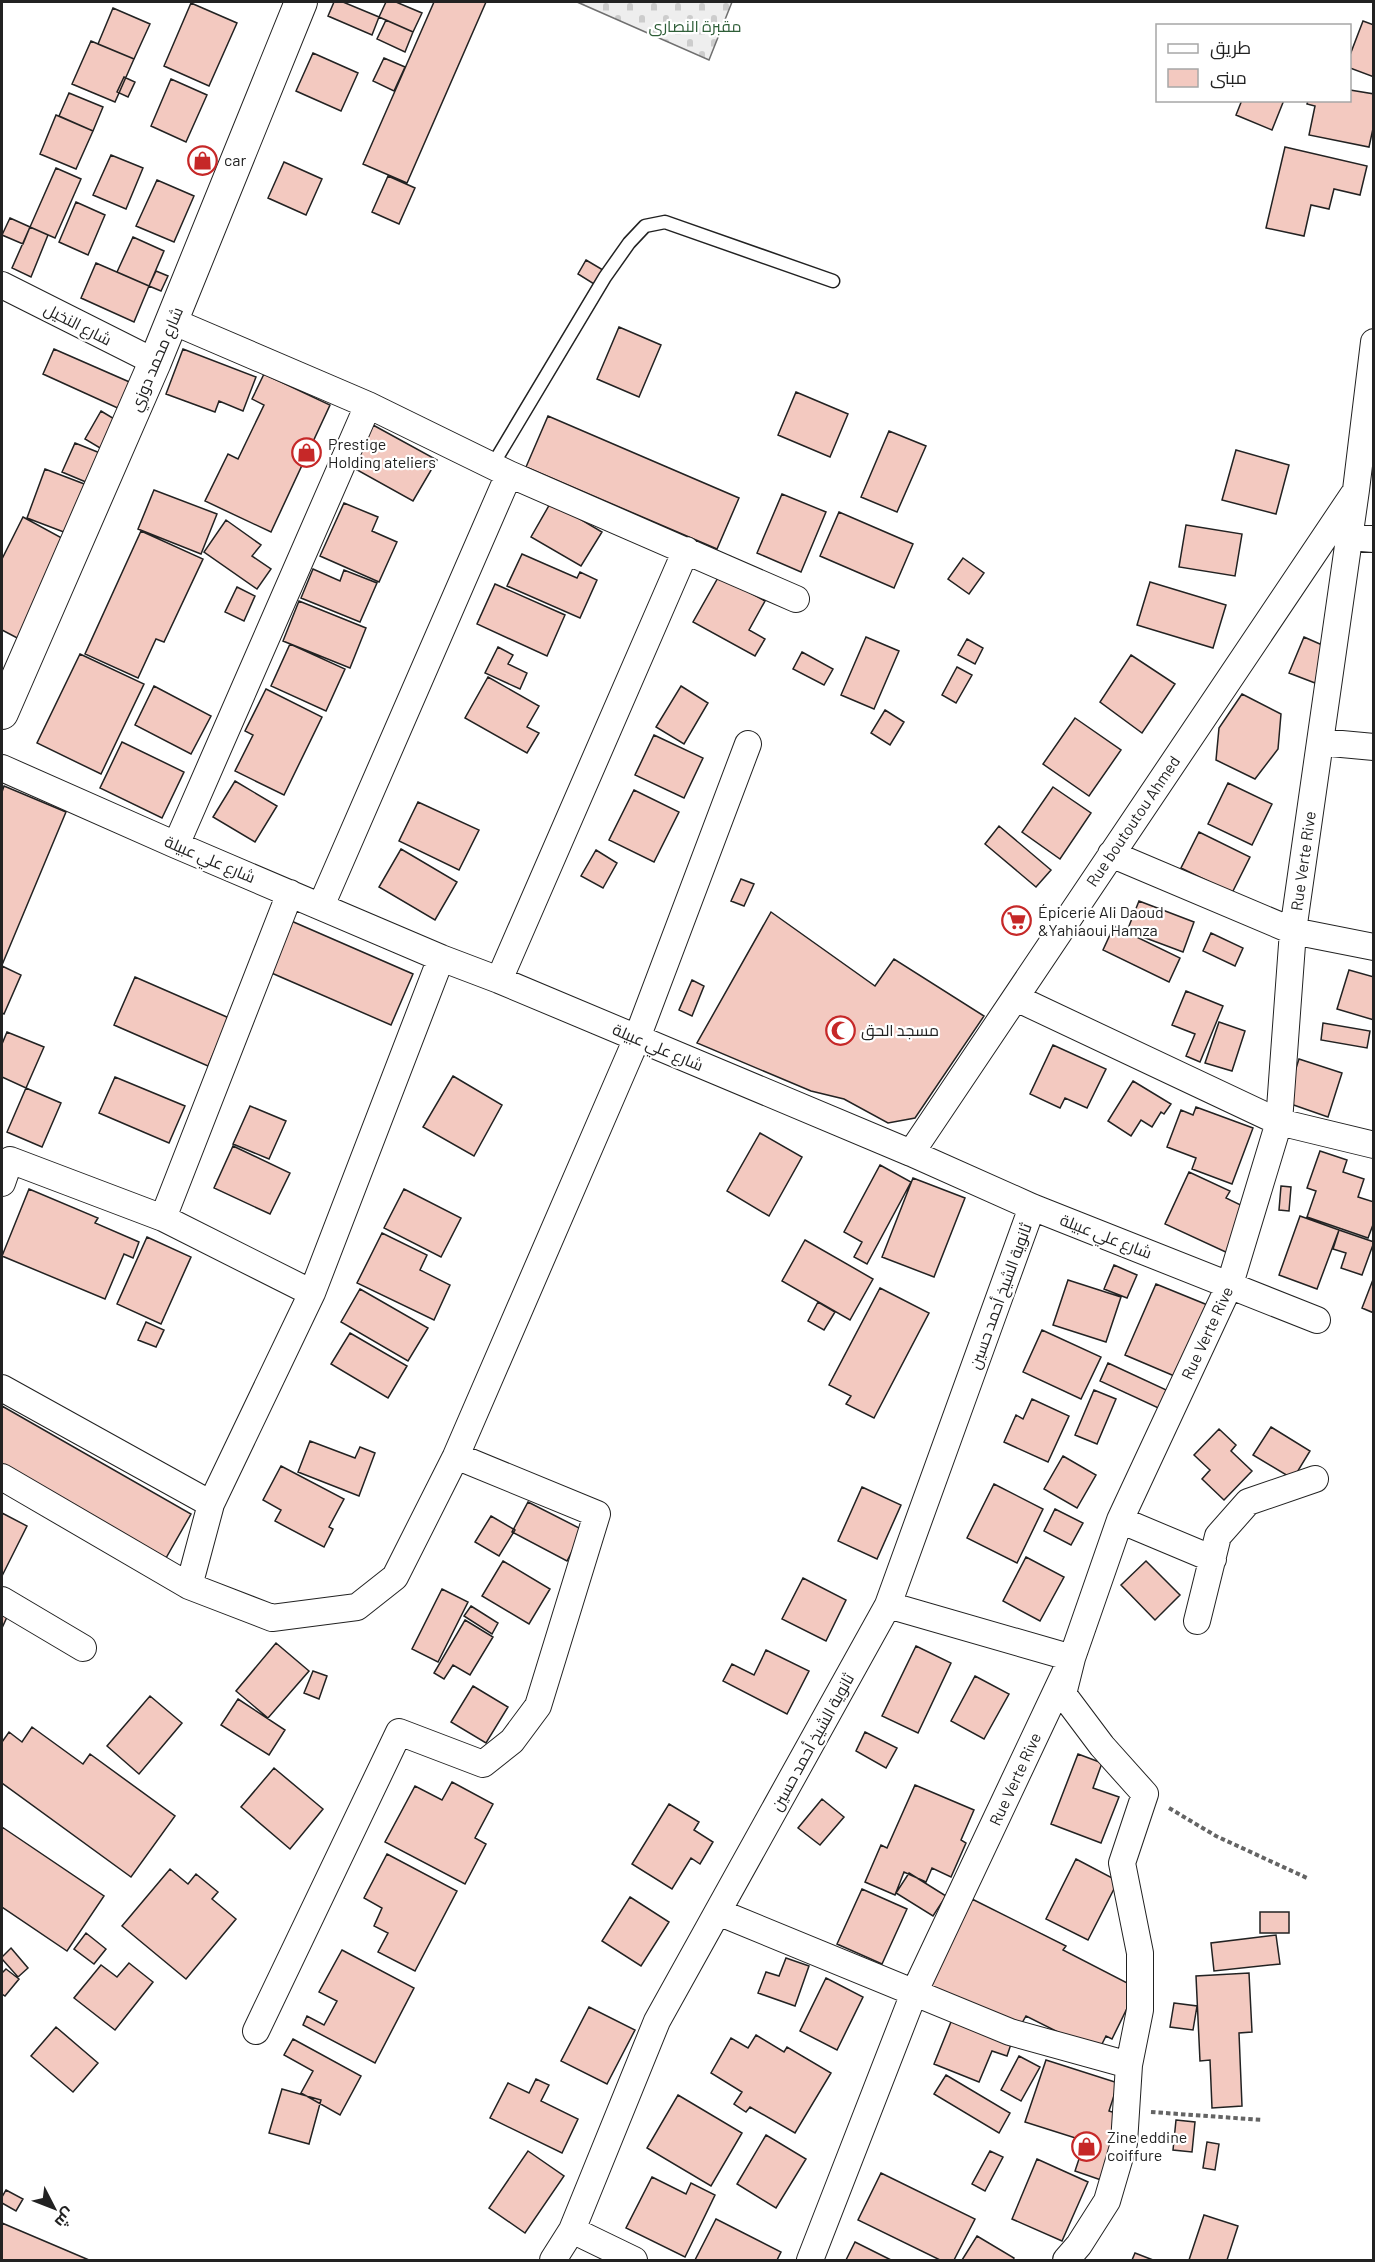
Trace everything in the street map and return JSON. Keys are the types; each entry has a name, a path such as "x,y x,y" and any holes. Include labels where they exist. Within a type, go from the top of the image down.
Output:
{"street":[{"name":"شارع محمد دوزي","path":"2,713 155,362 301,2"},
{"name":"شارع النخيل","path":"2,285 155,362"},
{"path":"172,321 368,405 500,470 795,599"},
{"name":"Rue Verte Rive","path":"810,2260 914,1993 1072,1658 1120,1520 1230,1284 1279,1122 1293,931 1320,742 1361,538 1356,490 1374,342"},
{"path":"176,845 368,405"},
{"path":"321,906 500,470"},
{"name":"Rue boutoutou Ahmed","path":"911,1153 1356,490"},
{"path":"500,980 686,550"},
{"path":"1320,742 1374,747"},
{"path":"2,1477 189,1586 272,1618 357,1607 395,1577 456,1456 638,1038 748,744"},
{"name":"شارع علي عبيلة","path":"2,768 441,958 500,980 911,1153 1032,1207 1317,1320"},
{"path":"1111,854 1293,931 1374,947"},
{"path":"163,1218 290,893"},
{"path":"189,1586 211,1504 312,1293 441,958"},
{"path":"1016,998 1279,1122 1374,1145"},
{"path":"2,1182 10,1160 163,1218 312,1293"},
{"name":"ثانوية الشيخ أحمد حسين","path":"553,2260 572,2229 657,2021 888,1605 1032,1207"},
{"path":"2,1388 211,1504"},
{"path":"256,2031 399,1732 483,1764 512,1741 538,1706 597,1514 456,1456"},
{"path":"1197,1621 1218,1536 1248,1502 1315,1479"},
{"path":"1120,1520 1213,1559"},
{"path":"2,1600 83,1648"},
{"path":"888,1605 1072,1658 1063,1694 1102,1746 1145,1794 1122,1863 1140,1953 1140,2010 1129,2065 1124,2143 1107,2201 1079,2245 1066,2260"},
{"path":"718,1912 1010,2032 1129,2065"},
{"path":"572,2229 634,2260"}],"lane":[{"path":"500,470 605,278 629,243 645,225 665,222 833,281"}],"path":[{"path":"1145,1794 1216,1836 1307,1878"},
{"path":"1126,2110 1263,2120"}],"green space":[{"name":"مقبرة النصارى","path":"577,2 732,2 709,60"}],"building":[{"path":"334,2 343,2 379,17 372,35 328,16"},
{"path":"386,2 396,2 422,13 413,32 379,17"},
{"path":"434,2 486,2 407,183 363,164"},
{"path":"191,3 237,23 209,86 164,66"},
{"path":"113,8 150,24 134,59 98,44"},
{"path":"386,20 413,32 405,52 377,39"},
{"path":"1363,21 1374,25 1374,77 1351,68 1351,52"},
{"path":"91,41 134,59 115,102 72,84"},
{"path":"313,53 358,73 341,111 296,91"},
{"path":"384,58 405,67 394,91 373,81"},
{"path":"124,77 135,82 128,97 117,92"},
{"path":"171,79 207,95 186,142 151,126"},
{"path":"1351,90 1374,94 1374,124 1369,147 1309,135 1315,106 1307,104 1308,102 1351,102"},
{"path":"69,93 103,107 93,131 59,116"},
{"path":"1241,102 1283,102 1272,130 1236,115"},
{"path":"56,115 93,131 76,169 40,154"},
{"path":"1285,147 1367,166 1360,195 1334,189 1329,209 1311,205 1304,236 1266,228"},
{"path":"111,155 143,168 126,209 93,195"},
{"path":"284,162 322,179 306,215 268,198"},
{"path":"56,168 81,179 55,238 30,227"},
{"path":"388,176 415,188 399,224 372,212"},
{"path":"157,180 194,196 174,242 136,226"},
{"path":"76,202 105,215 88,255 59,242"},
{"path":"10,218 30,227 23,244 2,235"},
{"path":"30,227 48,235 31,277 12,268"},
{"path":"133,237 164,251 149,286 117,272"},
{"path":"586,260 603,270 594,284 578,274"},
{"path":"96,263 149,286 134,322 81,298"},
{"path":"156,271 168,276 161,291 149,286"},
{"path":"619,327 661,345 639,397 597,379"},
{"path":"54,349 134,384 122,410 43,374"},
{"path":"183,349 256,377 243,411 219,401 215,412 166,394"},
{"path":"264,374 330,405 271,532 205,501 228,454 238,459 264,405 252,399"},
{"path":"796,392 848,414 830,457 778,435"},
{"path":"101,411 116,420 100,448 85,439"},
{"path":"548,416 739,498 717,549 526,467"},
{"path":"373,425 437,460 413,501 350,466"},
{"path":"889,431 926,446 897,512 861,497"},
{"path":"75,443 105,455 93,485 62,472"},
{"path":"1236,450 1289,465 1276,514 1222,500"},
{"path":"45,469 87,485 69,534 27,518"},
{"path":"154,490 217,514 201,554 138,529"},
{"path":"782,494 826,512 801,572 757,553"},
{"path":"551,502 602,532 581,566 531,537"},
{"path":"344,503 378,517 372,531 397,542 379,582 320,556"},
{"path":"839,512 913,544 894,588 820,556"},
{"path":"23,517 71,543 21,640 2,630 2,559"},
{"path":"226,520 261,545 252,556 271,569 257,589 204,552"},
{"path":"1186,525 1242,534 1235,576 1179,567"},
{"path":"141,531 203,559 164,642 156,639 138,678 85,654"},
{"path":"522,554 577,578 580,572 597,580 580,618 507,586"},
{"path":"963,558 984,573 969,594 948,579"},
{"path":"313,569 340,581 344,570 377,583 360,622 301,598"},
{"path":"719,576 765,601 749,630 765,639 755,656 693,622"},
{"path":"1150,582 1226,605 1213,648 1137,625"},
{"path":"495,584 565,615 547,656 477,624"},
{"path":"237,587 255,596 244,621 225,612"},
{"path":"299,601 366,628 350,668 283,641"},
{"path":"866,637 899,651 874,709 841,695"},
{"path":"1304,637 1329,648 1315,683 1289,673"},
{"path":"967,639 983,648 975,664 958,655"},
{"path":"290,644 345,669 326,711 271,686"},
{"path":"498,647 513,655 508,664 527,673 520,689 485,673"},
{"path":"802,652 833,669 824,685 793,669"},
{"path":"80,654 144,684 101,774 37,743"},
{"path":"1131,655 1175,684 1142,733 1100,702"},
{"path":"957,667 972,675 956,703 942,695"},
{"path":"488,677 539,706 527,727 539,733 527,753 465,718"},
{"path":"154,686 211,716 191,754 135,725"},
{"path":"681,686 708,703 684,744 656,727"},
{"path":"266,689 322,717 284,795 235,771 253,735 245,731"},
{"path":"1242,694 1281,714 1278,749 1255,779 1216,760 1219,728"},
{"path":"885,710 904,722 890,745 871,733"},
{"path":"1075,718 1121,750 1089,796 1043,764"},
{"path":"654,735 703,758 684,798 635,775"},
{"path":"122,742 184,772 162,818 100,788"},
{"path":"235,781 277,806 255,842 213,817"},
{"path":"1228,783 1272,804 1252,845 1208,824"},
{"path":"4,786 66,812 2,965 2,792"},
{"path":"1053,787 1091,813 1060,859 1022,832"},
{"path":"634,790 679,812 654,862 609,840"},
{"path":"418,802 479,830 459,870 399,841"},
{"path":"999,826 1051,870 1036,887 985,844"},
{"path":"1199,832 1250,857 1232,893 1181,868"},
{"path":"401,849 457,882 435,920 379,887"},
{"path":"596,850 617,863 603,888 581,876"},
{"path":"741,879 754,884 744,906 731,901"},
{"path":"1139,901 1194,922 1183,952 1127,931"},
{"name":"مسجد الحق","path":"771,912 875,986 894,959 984,1016 915,1118 888,1123 844,1099 811,1091 697,1043"},
{"path":"289,920 413,974 391,1025 267,971"},
{"path":"1114,926 1180,958 1169,982 1103,950"},
{"path":"1211,933 1243,948 1235,966 1203,951"},
{"path":"2,966 21,975 4,1014 2,1013"},
{"path":"1349,970 1374,977 1374,1020 1337,1009"},
{"path":"135,977 229,1018 208,1066 114,1025"},
{"path":"692,980 704,986 692,1016 679,1010"},
{"path":"1186,991 1223,1006 1200,1062 1186,1056 1195,1034 1172,1025"},
{"path":"1219,1022 1245,1031 1232,1071 1205,1063"},
{"path":"1323,1023 1370,1031 1367,1048 1321,1040"},
{"path":"7,1032 44,1047 26,1088 2,1077 2,1044"},
{"path":"1053,1045 1106,1069 1087,1108 1065,1098 1060,1108 1030,1094"},
{"path":"1299,1059 1342,1073 1328,1117 1285,1102"},
{"path":"453,1076 502,1105 474,1156 423,1127"},
{"path":"115,1077 185,1106 169,1143 99,1113"},
{"path":"1133,1081 1171,1104 1164,1114 1161,1112 1152,1127 1141,1120 1131,1136 1108,1121"},
{"path":"26,1088 61,1103 42,1147 7,1132"},
{"path":"250,1106 286,1121 269,1159 233,1144"},
{"path":"1196,1107 1253,1128 1232,1184 1192,1169 1196,1158 1167,1147 1181,1110 1193,1115"},
{"path":"760,1133 802,1157 769,1216 727,1191"},
{"path":"233,1146 290,1173 270,1214 214,1188"},
{"path":"1320,1151 1347,1160 1343,1172 1364,1179 1358,1197 1374,1202 1374,1222 1368,1238 1307,1217 1316,1191 1307,1188"},
{"path":"880,1165 911,1182 867,1264 854,1257 862,1242 844,1232"},
{"path":"1189,1172 1230,1191 1226,1198 1251,1210 1230,1254 1165,1224"},
{"path":"913,1178 965,1198 934,1277 882,1257"},
{"path":"1281,1186 1291,1187 1289,1211 1279,1210"},
{"path":"29,1189 98,1218 95,1223 139,1242 133,1258 124,1254 105,1299 2,1256"},
{"path":"404,1189 461,1218 441,1257 384,1228"},
{"path":"1300,1216 1339,1230 1317,1289 1279,1275"},
{"path":"1339,1230 1374,1242 1362,1275 1341,1268 1346,1253 1333,1249"},
{"path":"382,1233 427,1255 420,1270 450,1285 434,1320 357,1283"},
{"path":"147,1237 191,1257 161,1324 117,1304"},
{"path":"805,1240 873,1279 850,1320 782,1281"},
{"path":"1114,1265 1137,1275 1127,1298 1104,1289"},
{"path":"1374,1277 1374,1313 1362,1308"},
{"path":"1068,1280 1121,1297 1106,1342 1053,1325"},
{"path":"1156,1284 1210,1306 1179,1378 1125,1355"},
{"path":"880,1288 929,1313 874,1418 846,1404 851,1396 829,1385"},
{"path":"360,1289 428,1328 408,1361 341,1322"},
{"path":"818,1302 835,1312 824,1330 808,1321"},
{"path":"146,1322 164,1330 156,1347 138,1340"},
{"path":"1042,1330 1101,1357 1081,1399 1023,1372"},
{"path":"350,1333 407,1366 388,1398 331,1364"},
{"path":"1108,1363 1175,1394 1167,1412 1100,1381"},
{"path":"1094,1390 1116,1399 1097,1444 1075,1435"},
{"path":"1032,1399 1069,1416 1048,1462 1004,1442 1016,1415 1023,1419"},
{"path":"2,1406 191,1514 166,1558 2,1464"},
{"path":"1271,1427 1310,1451 1293,1479 1253,1455"},
{"path":"1219,1429 1236,1445 1231,1451 1252,1471 1224,1500 1202,1479 1210,1470 1194,1455"},
{"path":"310,1441 355,1458 360,1447 375,1453 359,1496 298,1472"},
{"path":"1063,1456 1096,1475 1077,1508 1044,1489"},
{"path":"281,1466 344,1499 329,1527 333,1529 324,1547 275,1521 281,1510 263,1500"},
{"path":"994,1484 1043,1509 1017,1563 967,1538"},
{"path":"862,1487 901,1505 877,1559 838,1541"},
{"path":"528,1502 583,1530 567,1561 512,1532"},
{"path":"1055,1509 1083,1523 1071,1545 1044,1531"},
{"path":"2,1513 27,1526 2,1576"},
{"path":"491,1516 515,1530 499,1556 475,1542"},
{"path":"1026,1557 1064,1577 1040,1621 1003,1601"},
{"path":"503,1561 550,1589 529,1624 482,1596"},
{"path":"1146,1561 1180,1595 1155,1620 1121,1585"},
{"path":"803,1578 846,1600 826,1641 782,1619"},
{"path":"442,1589 468,1602 438,1662 412,1649"},
{"path":"471,1606 498,1623 492,1634 464,1616"},
{"path":"2,1614 7,1617 2,1628"},
{"path":"465,1620 493,1637 470,1675 453,1665 444,1679 434,1673"},
{"path":"276,1643 309,1671 268,1718 236,1691"},
{"path":"916,1646 951,1663 918,1733 882,1716"},
{"path":"766,1650 809,1671 787,1714 723,1681 732,1664 754,1675"},
{"path":"313,1671 327,1676 319,1699 304,1693"},
{"path":"975,1676 1009,1694 984,1739 951,1721"},
{"path":"473,1686 508,1707 486,1743 451,1722"},
{"path":"150,1696 182,1723 139,1774 107,1746"},
{"path":"238,1699 285,1730 269,1755 221,1725"},
{"path":"32,1727 83,1764 90,1754 175,1816 131,1877 2,1783 2,1742 9,1732 22,1742"},
{"path":"865,1732 897,1748 886,1768 856,1751"},
{"path":"1078,1754 1102,1763 1093,1788 1119,1797 1101,1843 1051,1824"},
{"path":"274,1768 323,1809 290,1849 241,1807"},
{"path":"452,1782 493,1804 475,1838 486,1844 465,1884 385,1842 415,1786 442,1800"},
{"path":"915,1785 974,1810 961,1840 966,1843 951,1877 932,1868 926,1882 904,1872 895,1895 865,1882 881,1845 887,1848"},
{"path":"822,1799 844,1817 820,1845 798,1828"},
{"path":"669,1804 699,1822 694,1830 713,1842 700,1864 691,1858 672,1889 632,1864"},
{"path":"2,1827 104,1896 67,1951 2,1907"},
{"path":"387,1854 457,1891 415,1971 378,1952 388,1933 374,1926 382,1908 364,1898"},
{"path":"1076,1859 1118,1881 1088,1940 1046,1919"},
{"path":"170,1869 188,1884 196,1874 218,1892 212,1899 236,1919 186,1979 122,1926"},
{"path":"909,1873 946,1896 933,1916 896,1893"},
{"path":"862,1889 907,1909 882,1964 837,1944"},
{"path":"630,1897 669,1922 641,1966 602,1941"},
{"path":"972,1899 1066,1946 1063,1950 1137,1988 1112,2039 1106,2036 1098,2052 1026,2016 1018,2030 928,1985"},
{"path":"1260,1912 1289,1912 1289,1933 1260,1933"},
{"path":"86,1933 106,1949 94,1964 74,1949"},
{"path":"1276,1935 1280,1964 1214,1971 1211,1943"},
{"path":"11,1948 28,1968 18,1977 2,1959"},
{"path":"342,1950 414,1988 375,2063 303,2025 307,2016 324,2025 337,2001 319,1992"},
{"path":"786,1958 809,1966 795,2006 758,1993 766,1972 779,1976"},
{"path":"129,1963 153,1982 115,2030 74,1998 101,1965 117,1977"},
{"path":"6,1969 19,1979 5,1996 2,1994 2,1973"},
{"path":"1249,1973 1252,2032 1239,2033 1242,2106 1212,2108 1210,2060 1200,2061 1196,1976"},
{"path":"826,1978 863,1997 837,2050 800,2031"},
{"path":"1174,2003 1197,2006 1193,2030 1170,2027"},
{"path":"589,2007 635,2030 607,2084 561,2061"},
{"path":"953,2017 1012,2041 1007,2056 992,2051 979,2082 934,2064"},
{"path":"56,2027 98,2063 73,2092 31,2056"},
{"path":"756,2035 784,2052 787,2047 831,2073 795,2133 750,2107 746,2112 734,2104 742,2092 711,2073 731,2038 748,2048"},
{"path":"293,2039 361,2076 340,2115 301,2093 313,2071 284,2055"},
{"path":"1019,2056 1040,2067 1021,2101 1001,2090"},
{"path":"1046,2060 1118,2083 1109,2111 1125,2116 1104,2181 1075,2171 1085,2141 1025,2122"},
{"path":"946,2075 1010,2113 999,2133 934,2094"},
{"path":"536,2079 549,2085 541,2101 578,2119 562,2153 490,2118 508,2083 529,2093"},
{"path":"282,2089 321,2100 309,2144 269,2133"},
{"path":"678,2095 742,2133 711,2186 647,2148"},
{"path":"1176,2120 1195,2122 1192,2152 1173,2150"},
{"path":"766,2135 806,2159 776,2208 737,2184"},
{"path":"1207,2142 1219,2144 1215,2170 1203,2168"},
{"path":"528,2151 564,2176 525,2233 489,2208"},
{"path":"990,2151 1003,2157 985,2191 972,2184"},
{"path":"1037,2159 1088,2182 1062,2241 1012,2219"},
{"path":"881,2173 975,2219 954,2260 940,2260 858,2220"},
{"path":"652,2177 686,2194 691,2183 715,2195 685,2257 626,2228"},
{"path":"6,2190 23,2199 16,2211 2,2203"},
{"path":"1204,2215 1238,2226 1227,2260 1189,2260"},
{"path":"716,2219 781,2252 777,2260 695,2260"},
{"path":"2,2223 89,2260 2,2260"},
{"path":"977,2236 1014,2258 1013,2260 962,2260"},
{"path":"855,2242 891,2260 846,2260"},
{"path":"1135,2253 1153,2260 1132,2260"}],"place":[{"name":"car","path":"203,160"},
{"name":"Prestige Holding ateliers","path":"307,453"},
{"name":"Épicerie Ali Daoud &Yahiaoui Hamza","path":"1017,921"},
{"name":"مسجد الحق","path":"840,1030"},
{"name":"Zine eddine coiffure","path":"1086,2146"}]}
